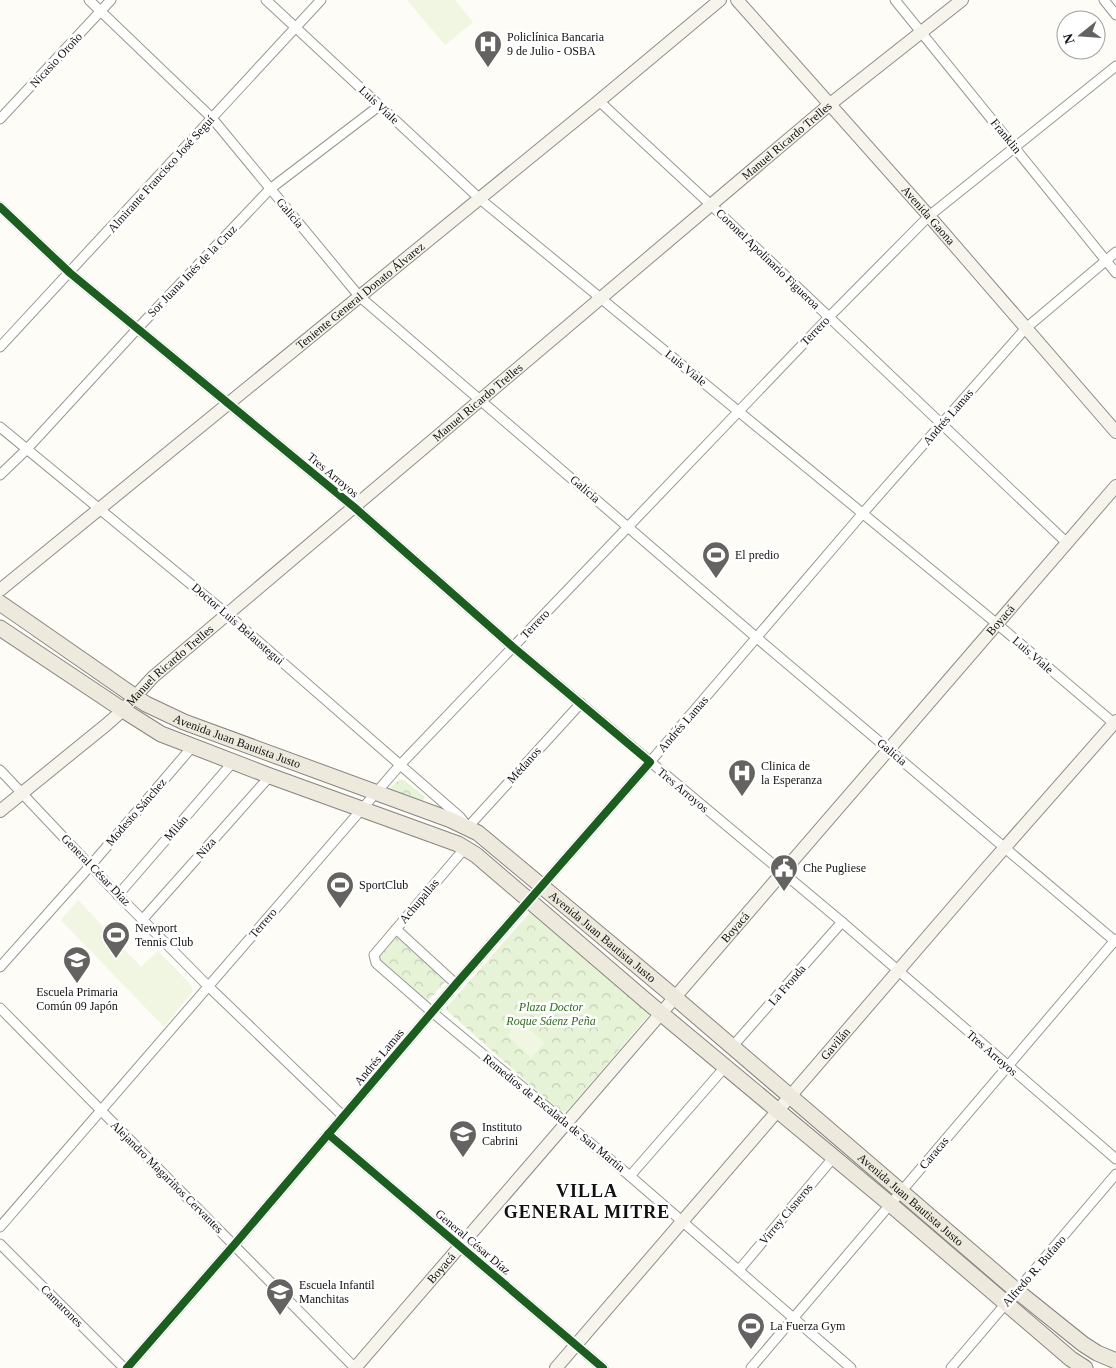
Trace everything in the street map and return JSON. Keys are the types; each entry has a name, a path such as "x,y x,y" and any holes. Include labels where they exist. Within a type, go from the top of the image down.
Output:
{"main road":[{"name":"Avenida Juan Bautista Justo","path":"0,603 146,704 184,722 468,827 542,886 674,997 1017,1290 1083,1344 1097,1353 1116,1361"},
{"name":"Avenida Juan Bautista Justo","path":"0,628 161,734 465,848 1084,1368"}],"street":[{"name":"Galicia","path":"89,0 212,118 359,296 757,638 1115,940"},
{"name":"Nicasio Oroño","path":"0,119 112,0"},
{"name":"Luis Viale","path":"266,0 480,198 1115,723"},
{"name":"Almirante Francisco José Seguí","path":"0,348 321,0"},
{"name":"Teniente General Donato Álvarez","path":"0,590 599,102 720,0"},
{"name":"Avenida Gaona","path":"737,0 929,216 1116,432"},
{"name":"Franklin","path":"895,0 1116,273"},
{"name":"Manuel Ricardo Trelles","path":"0,811 123,710 153,677 829,105 962,0"},
{"path":"1104,0 1116,15"},
{"name":"Terrero","path":"0,1227 400,764 828,317 929,216 1116,66"},
{"name":"Coronel Apolinario Figueroa","path":"599,102 711,205 1067,543"},
{"name":"Sor Juana Inés de la Cruz","path":"0,475 27,449 138,328 270,189 379,106"},
{"name":"Tres Arroyos","path":"0,207 70,273 354,507 513,646 842,922 1116,1158"},
{"name":"Andrés Lamas","path":"125,1368 234,1245 456,984 530,901 863,513 1026,329 1116,252"},
{"name":"Doctor Luis Belaustegui","path":"0,428 228,614 460,817 468,827"},
{"name":"Boyacá","path":"355,1368 1116,486"},
{"name":"Médanos","path":"468,827 580,703"},
{"name":"Gavilán","path":"556,1368 898,971 1115,723"},
{"name":"Modesto Sánchez","path":"0,967 192,747"},
{"name":"Milán","path":"118,895 233,762"},
{"name":"General César Díaz","path":"0,770 118,895 208,986 343,1116"},
{"name":"Niza","path":"143,920 270,776"},
{"name":"Achupallas","path":"374,955 465,848"},
{"name":"La Fronda","path":"732,1047 842,922"},
{"path":"396,929 456,984"},
{"name":"Caracas","path":"751,1368 1115,940"},
{"name":"Remedios de Escalada de San Martín","path":"374,955 376,963 432,1012 683,1221 851,1368"},
{"name":"Alejandro Magariños Cervantes","path":"0,1008 355,1368"},
{"path":"630,1176 725,1067"},
{"name":"General César Díaz","path":"328,1134 603,1368"},
{"name":"Virrey Cisneros","path":"739,1270 833,1158"},
{"name":"Alfredo R. Bufano","path":"951,1368 1116,1174"},
{"name":"Camarones","path":"0,1244 125,1368"}],"green space":[{"path":"407,0 455,0 473,22 445,45"},
{"path":"399,780 404,780 425,797 421,804 392,792 391,787"},
{"name":"Newport Tennis Club","path":"78,900 141,967 158,951 191,985 193,991 164,1027 61,920"},
{"name":"Plaza Doctor Roque Sáenz Peña","path":"531,911 648,1008 649,1015 567,1111 561,1112 445,1009"},
{"path":"398,929 451,975 426,1003 373,957"},
{"path":"520,1020 545,1043 531,1058 507,1035"}],"cycle path":[{"path":"0,207 70,273 354,507 513,647 650,762 456,984 127,1368"},
{"path":"328,1134 603,1368"}],"place":[{"name":"Policlínica Bancaria 9 de Julio - OSBA","path":"488,68"},
{"name":"El predio","path":"716,579"},
{"name":"Clinica de la Esperanza","path":"742,797"},
{"name":"Che Pugliese","path":"784,892"},
{"name":"SportClub","path":"340,909"},
{"name":"Newport Tennis Club","path":"116,959"},
{"name":"Escuela Primaria Común 09 Japón","path":"77,984"},
{"name":"Instituto Cabrini","path":"463,1158"},
{"name":"Escuela Infantil Manchitas","path":"280,1316"},
{"name":"La Fuerza Gym","path":"751,1350"}],"district":[{"name":"VILLA GENERAL MITRE","path":"587,1201"}]}
